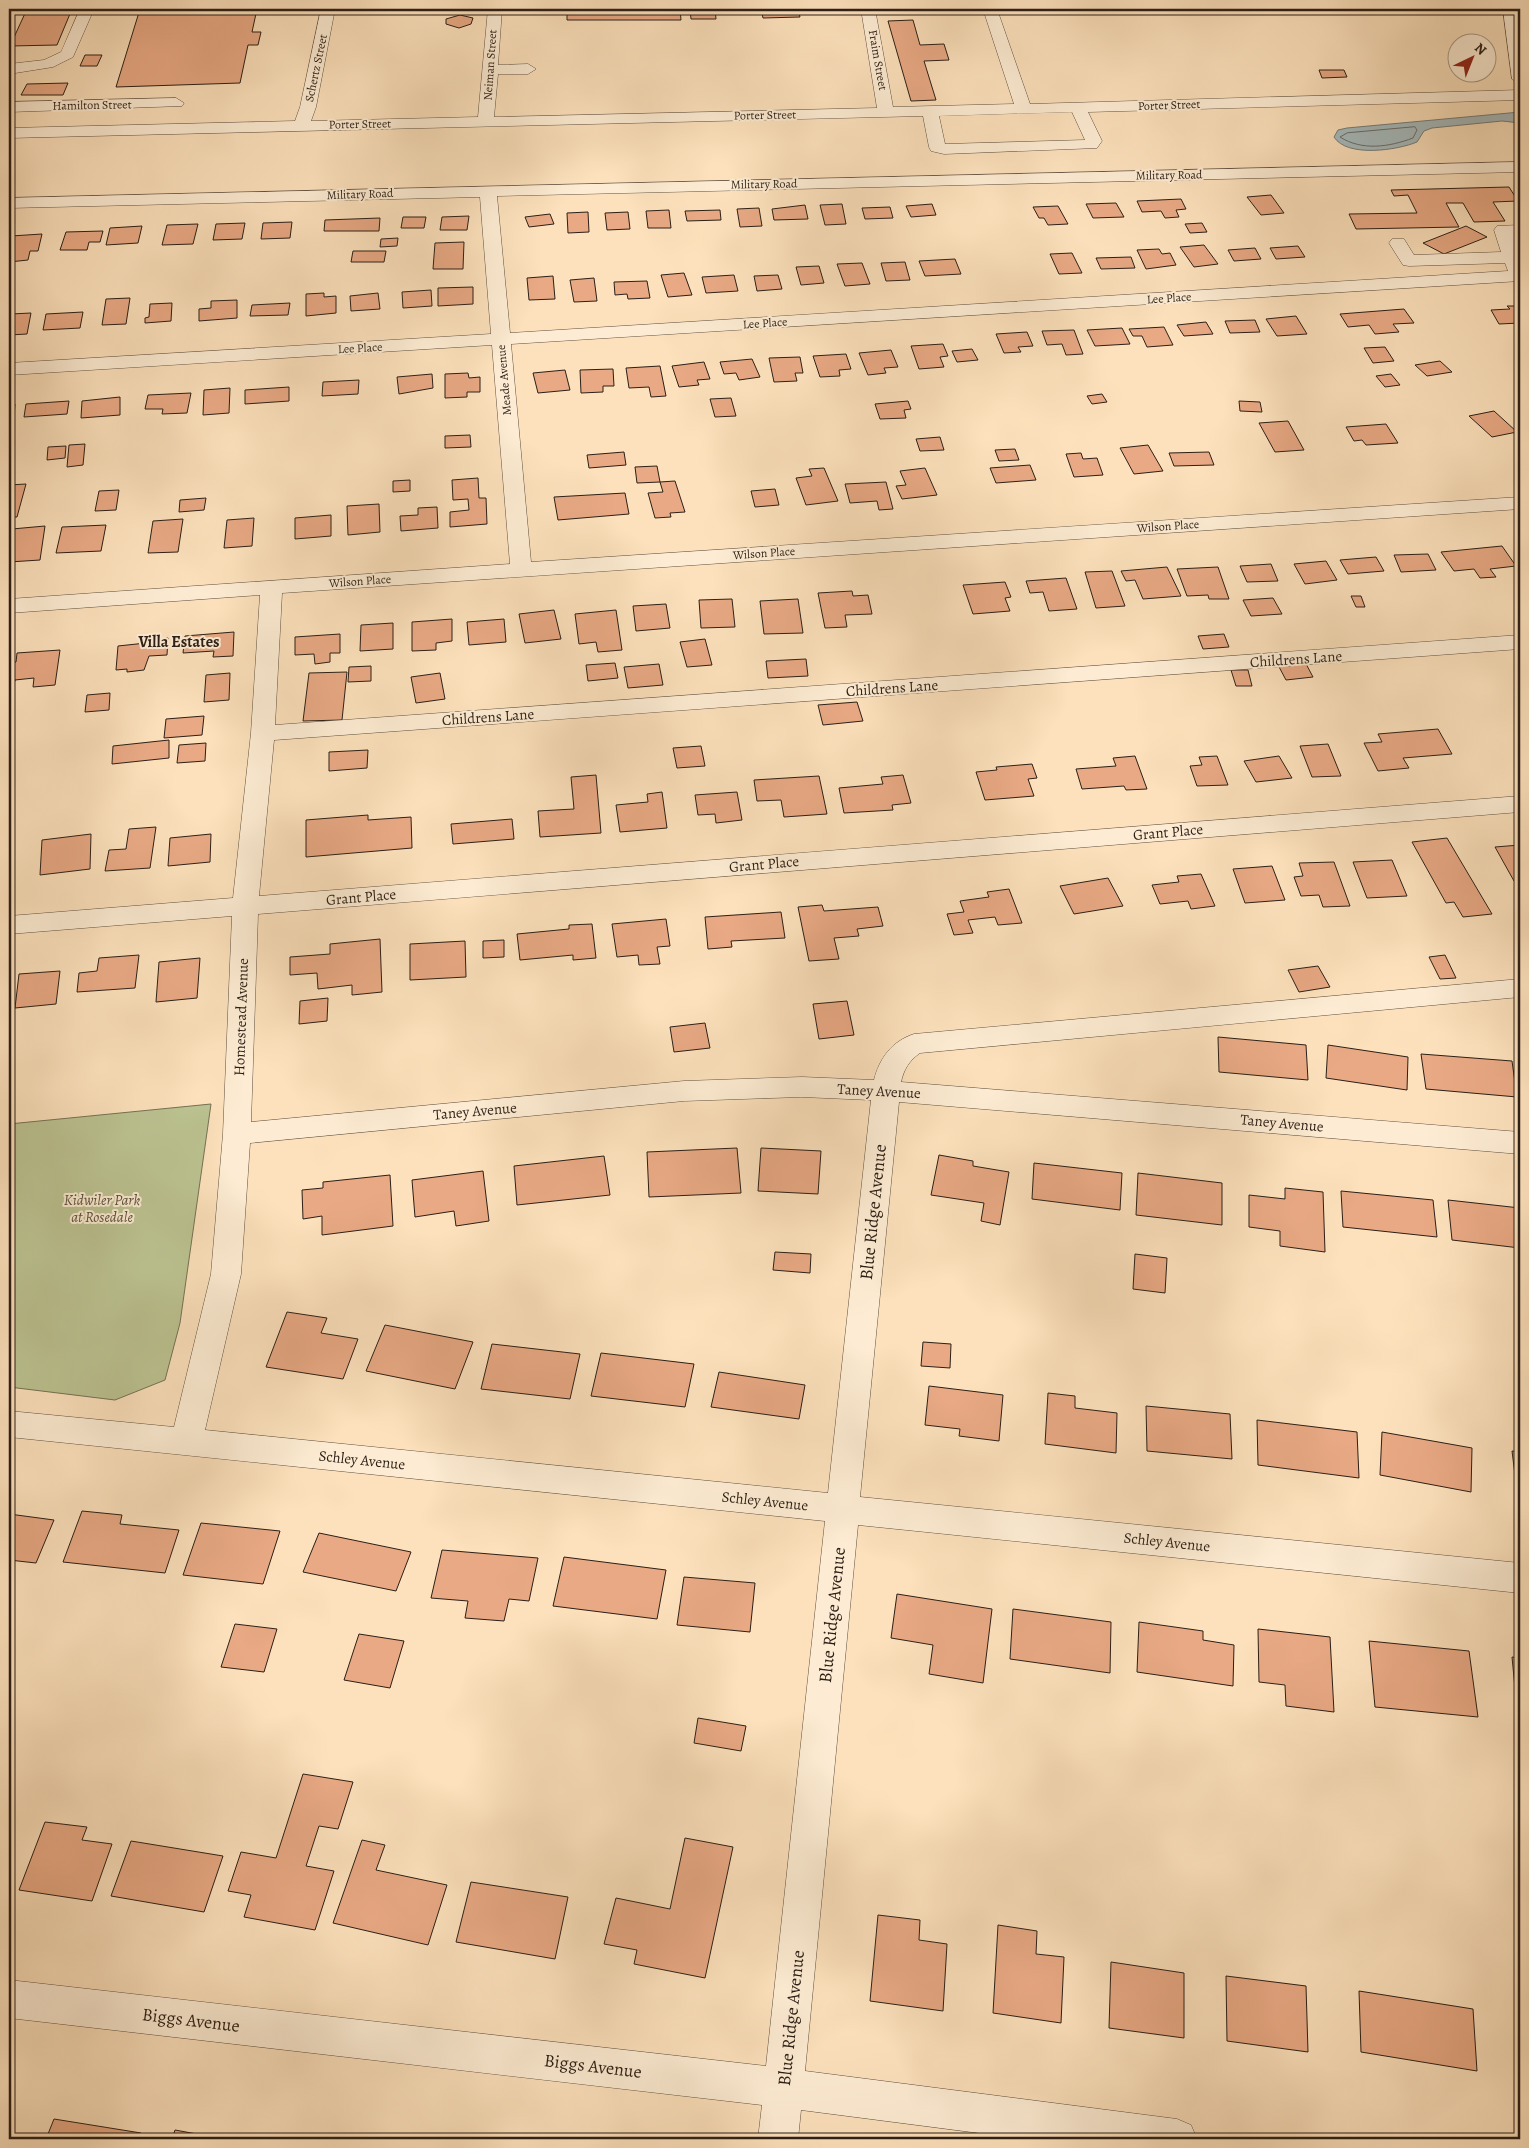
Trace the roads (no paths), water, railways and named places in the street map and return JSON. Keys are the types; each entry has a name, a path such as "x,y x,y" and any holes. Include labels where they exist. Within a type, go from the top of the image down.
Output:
{"street":[{"path":"9,69 52,63 62,59 68,54 87,9"},
{"name":"Schertz Street","path":"301,126 308,107 328,9"},
{"name":"Neiman Street","path":"486,121 495,9"},
{"name":"Fraim Street","path":"868,9 886,112"},
{"path":"990,9 1021,96 1023,109"},
{"path":"1510,9 1520,79"},
{"path":"490,70 528,69"},
{"name":"Porter Street","path":"9,133 1077,108 1520,94"},
{"name":"Hamilton Street","path":"9,107 176,103"},
{"path":"930,110 937,147 944,149 1091,144 1094,141 1077,108"},
{"path":"1066,125 1086,124"},
{"path":"934,129 953,128"},
{"name":"Military Road","path":"9,203 488,190 1520,167"},
{"name":"Meade Avenue","path":"488,190 521,569"},
{"path":"1519,276 1516,257 1503,230 1520,230"},
{"path":"1398,243 1409,261 1516,257"},
{"name":"Lee Place","path":"9,369 1519,276"},
{"name":"Wilson Place","path":"9,606 521,569 1520,503"},
{"name":"Homestead Avenue","path":"186,1442 226,1274 237,1134 245,906 263,734 271,588"},
{"name":"Childrens Lane","path":"263,734 1520,642"},
{"name":"Grant Place","path":"9,925 1520,804"},
{"name":"Blue Ridge Avenue","path":"778,2139 890,1067 901,1053 914,1044 1520,988"},
{"name":"Taney Avenue","path":"237,1134 684,1091 802,1087 886,1091 1520,1143"},
{"name":"Schley Avenue","path":"9,1424 1520,1578"},
{"name":"Biggs Avenue","path":"9,1999 784,2088 1177,2139"}],"water":[{"path":"1520,112 1520,123 1502,121 1432,128 1424,131 1417,142 1398,148 1361,150 1341,144 1334,137 1338,130 1347,128"}],"district":[{"name":"Villa Estates","path":"179,642"}],"park label":[{"name":"Kidwiler Park at Rosedale","path":"102,1208"}]}
